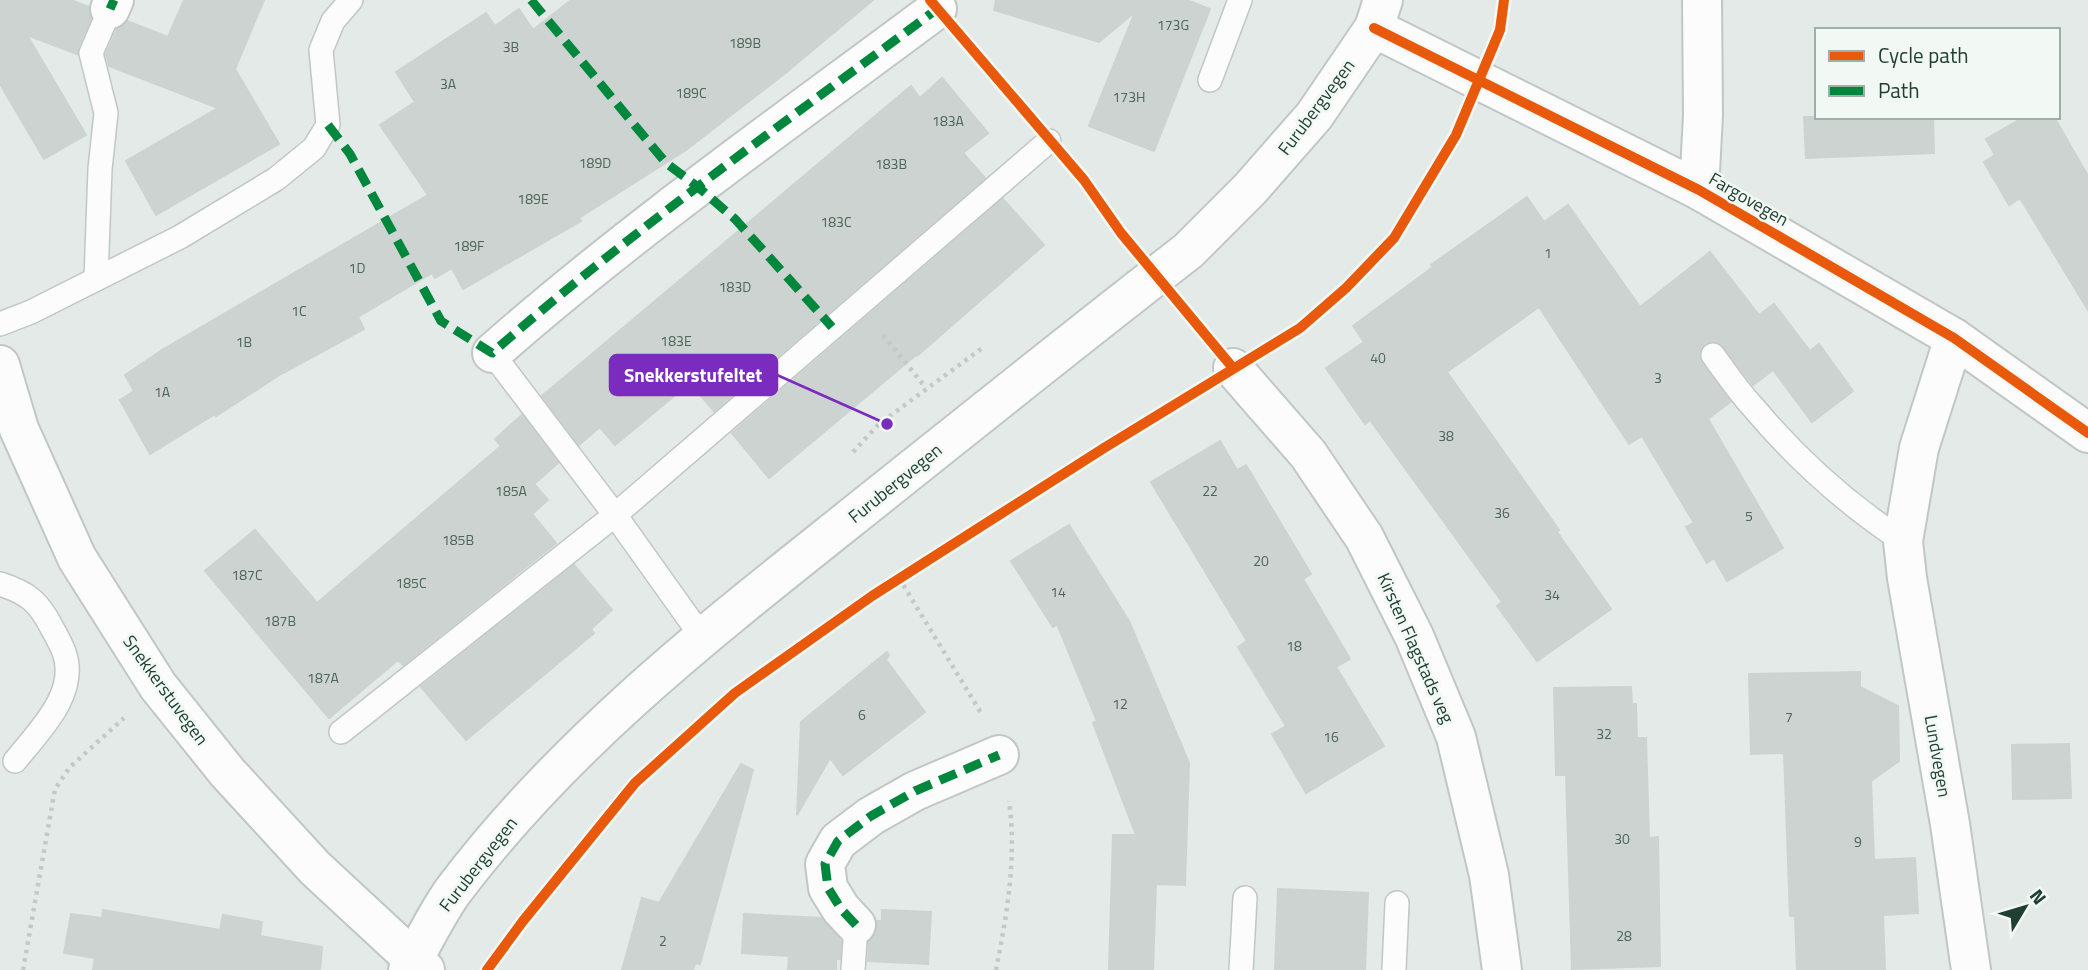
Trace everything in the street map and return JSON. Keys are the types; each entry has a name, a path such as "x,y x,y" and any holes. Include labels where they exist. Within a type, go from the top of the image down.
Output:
{"street":[{"path":"1699,190 1703,115 1702,0"},
{"path":"492,353 539,312 698,187 937,9"},
{"name":"Fargovegen","path":"1379,14 1699,190 1955,338 2088,433"},
{"name":"Furubergvegen","path":"415,967 452,894 506,825 569,757 702,637 1188,251 1250,190 1314,116 1379,14"},
{"name":"Lundvegen","path":"1955,338 1919,448 1903,541 1907,578 1950,824 1971,970"},
{"name":"Snekkerstuvegen","path":"0,365 19,429 77,558 158,686 227,772 306,859 415,967"},
{"name":"Kirsten Flagstads veg","path":"1233,368 1308,454 1322,474 1364,537 1414,636 1456,737 1489,876 1502,970"},
{"path":"856,925 841,909 828,888 825,864 838,841 871,816 915,791 999,755"}],"lane":[{"path":"0,324 31,312 180,237 264,187 314,148 328,125 321,50 332,21 351,0"},
{"path":"1210,80 1240,0"},
{"path":"96,279 100,169 106,113 91,53 112,5"},
{"path":"341,732 615,515 1049,141"},
{"path":"492,353 615,515 702,637"},
{"path":"1713,355 1751,406 1788,446 1870,520 1903,541"},
{"path":"0,584 33,599 44,611 64,652 67,666 66,682 60,700 15,761"},
{"path":"1241,970 1245,898"},
{"path":"1394,970 1397,902"},
{"path":"853,970 856,925"}],"path":[{"path":"876,326 926,388"},
{"path":"890,584 911,571"},
{"path":"23,970 55,789 70,767 158,686"}],"building":[{"path":"0,0 71,0 89,7 91,18 77,54 27,35 86,135 44,159 0,84"},
{"path":"184,0 264,0 235,69 279,144 156,215 126,161 218,108 109,66 106,54 117,29 127,21 168,37"},
{"path":"571,0 873,0 783,75 686,150 579,218 581,221 463,289 452,268 435,278 432,273 358,317 364,329 281,374 150,454 120,400 134,391 125,375 162,350 428,195 380,125 415,102 396,72 486,13 495,26 519,9 533,30"},
{"path":"996,0 1187,0 1210,9 1154,151 1089,126 1135,12 1099,42 994,10"},
{"path":"942,78 988,133 963,153 985,178 714,411 690,383 615,445 600,427 579,445 542,396 911,86 920,98"},
{"path":"1804,117 1933,119 1934,153 1806,158"},
{"path":"2021,119 2055,119 2088,176 2088,310 2020,198 2009,205 1984,162 1995,155 1986,139"},
{"path":"1527,197 1544,222 1568,205 1640,307 1710,252 1759,315 1774,304 1810,351 1819,344 1853,391 1812,422 1773,370 1753,385 1719,343 1711,341 1704,344 1699,356 1702,363 1730,402 1708,419 1783,548 1727,581 1714,558 1707,563 1686,527 1694,523 1642,436 1629,444 1539,307 1447,372 1559,530 1557,532 1611,609 1537,661 1497,606 1502,602 1370,420 1365,424 1326,368 1364,342 1353,326 1433,267 1431,265"},
{"path":"1003,199 1044,245 917,356 769,478 732,433"},
{"path":"522,415 558,463 534,484 548,500 532,514 556,543 403,665 398,660 329,718 205,571 255,530 317,603 501,446 495,439"},
{"path":"1220,441 1237,470 1246,465 1311,574 1303,579 1350,659 1336,667 1384,746 1306,793 1272,734 1286,726 1238,647 1247,641 1151,482"},
{"path":"1069,525 1129,621 1189,763 1185,885 1156,884 1153,970 1109,970 1113,835 1136,835 1093,723 1097,721 1057,624 1053,627 1011,561"},
{"path":"574,565 612,610 591,629 594,633 466,740 421,687"},
{"path":"887,652 889,655 886,660 925,712 843,775 830,758 797,815 801,722"},
{"path":"1860,672 1860,687 1898,706 1899,761 1871,781 1874,860 1915,858 1918,913 1883,915 1885,970 1797,970 1795,916 1790,916 1784,753 1751,754 1749,674"},
{"path":"1631,687 1632,704 1636,704 1637,738 1646,738 1649,838 1658,837 1660,966 1572,969 1566,775 1556,775 1554,688"},
{"path":"2069,744 2071,798 2013,799 2012,745"},
{"path":"741,764 753,770 700,964 695,963 693,970 622,970 642,898 659,903"},
{"path":"1278,889 1368,893 1365,970 1275,970"},
{"path":"103,910 220,930 223,915 262,922 260,936 322,947 320,970 93,970 95,958 64,953 71,914 102,918"},
{"path":"882,910 931,912 928,964 868,961 869,942 877,932 877,921 882,921"},
{"path":"744,914 821,918 841,941 836,970 788,970 789,956 742,953"}],"marked path":[{"path":"110,9 114,0"},
{"path":"531,0 666,163 735,219 832,327"},
{"path":"328,125 350,154 441,321 492,353 655,219 937,9"},
{"path":"856,925 841,909 828,888 825,864 838,841 871,816 915,791 999,755"}],"cycle path":[{"path":"930,0 1084,180 1121,233 1233,368"},
{"path":"487,970 523,921 635,783 735,693 872,596 1104,448 1300,328 1346,288 1394,238 1456,135 1500,30 1504,0"},
{"path":"1374,28 1699,190 1954,338 2088,433"}],"place":[{"name":"Snekkerstufeltet","path":"887,424"}]}
